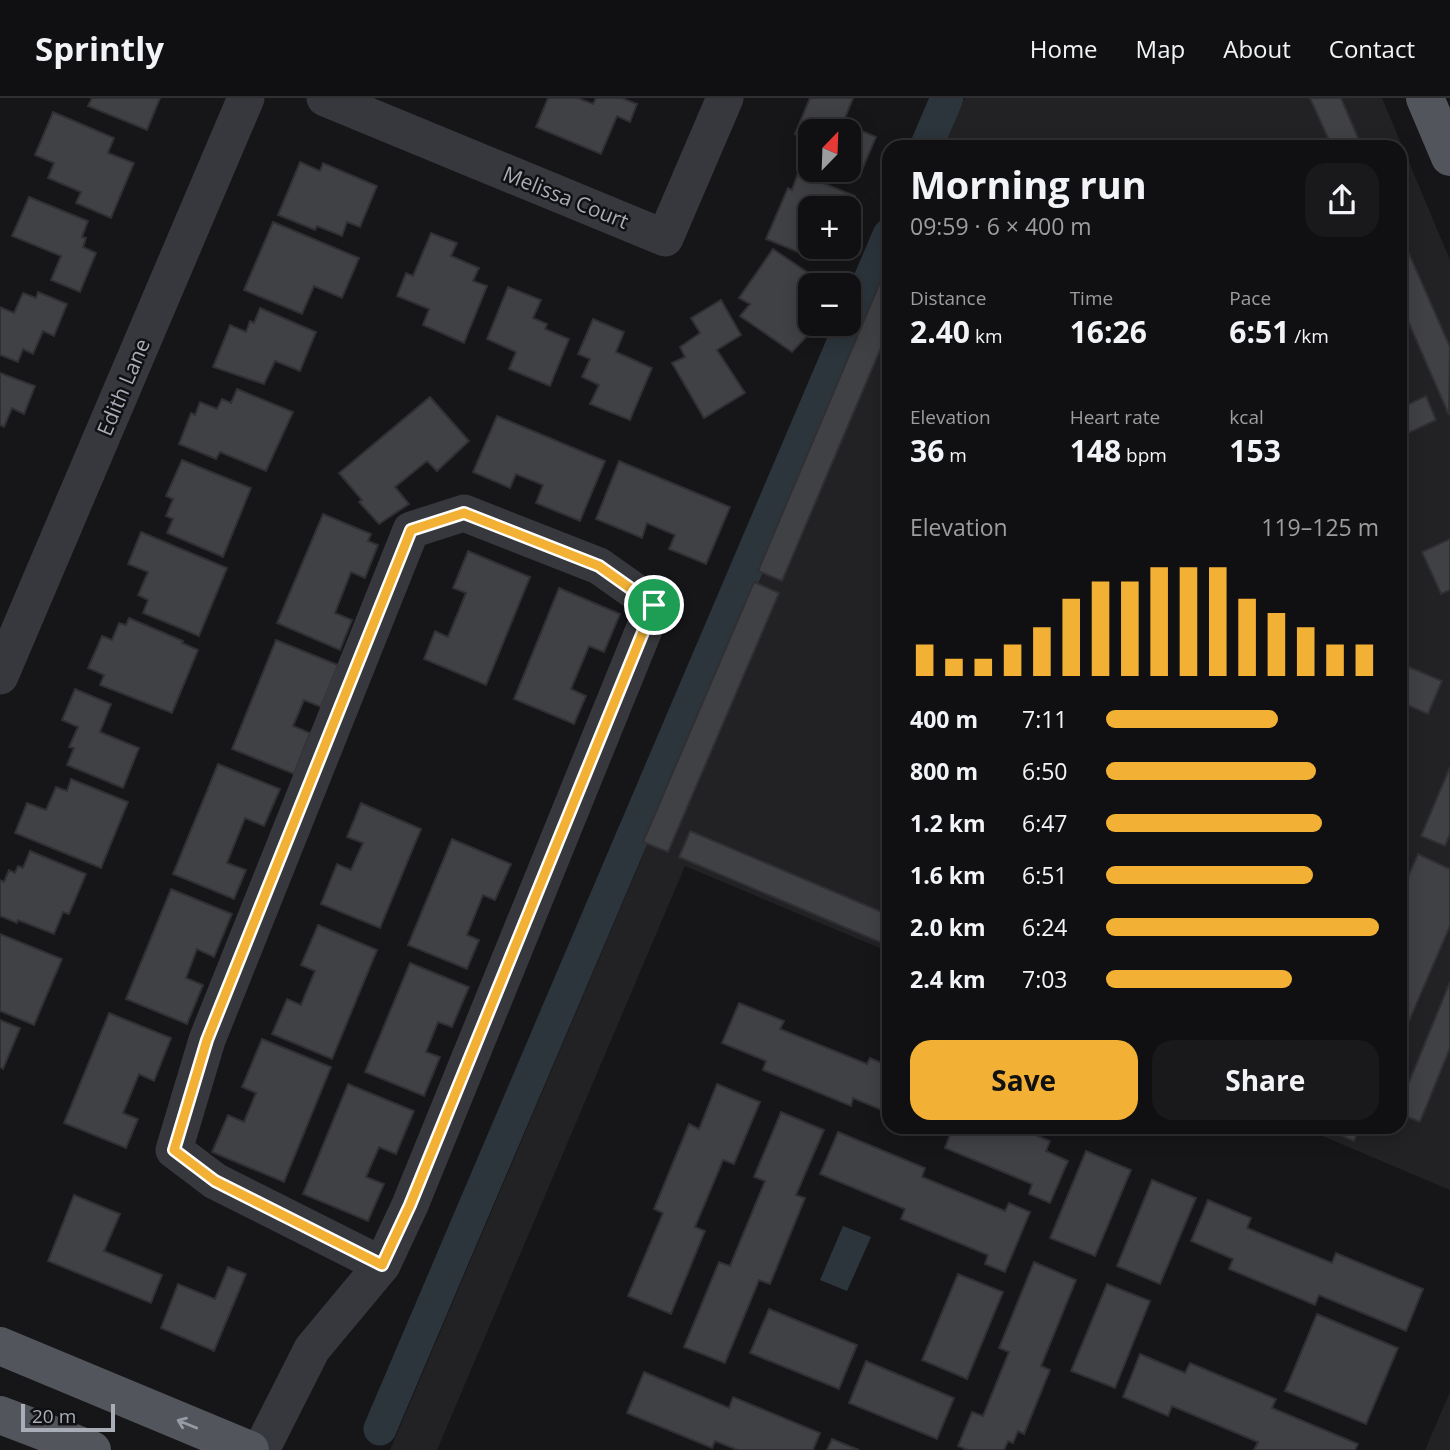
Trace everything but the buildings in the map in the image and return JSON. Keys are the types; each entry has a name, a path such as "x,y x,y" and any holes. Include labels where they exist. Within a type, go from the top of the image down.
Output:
{"main road":[{"path":"1425,98 1450,157"},
{"path":"3,1354 250,1450"},
{"path":"0,1415 92,1450"}],"street":[{"name":"Edith Lane","path":"0,676 246,98"},
{"name":"Melissa Court","path":"325,98 666,238 725,98"},
{"path":"261,1450 312,1349 382,1265 410,1205 654,605 599,566 464,513 411,530 207,1040 174,1150 215,1181 382,1265"}],"shaded area":[{"path":"965,98 1382,98 1400,140 947,140"},
{"path":"1407,158 1450,260 1450,1190 1318,1134 1407,1134"},
{"path":"882,293 882,949 685,866 437,1450 390,1450"},
{"path":"843,1226 871,1237 847,1291 820,1280"},
{"path":"1450,1392 1450,1450 1425,1450"}],"waterway":[{"path":"929,140 947,98"},
{"path":"380,1429 882,251"}],"route":[{"path":"464,513 599,566 654,605 410,1205 382,1265 215,1181 174,1150 207,1040 411,530 464,513"}]}
